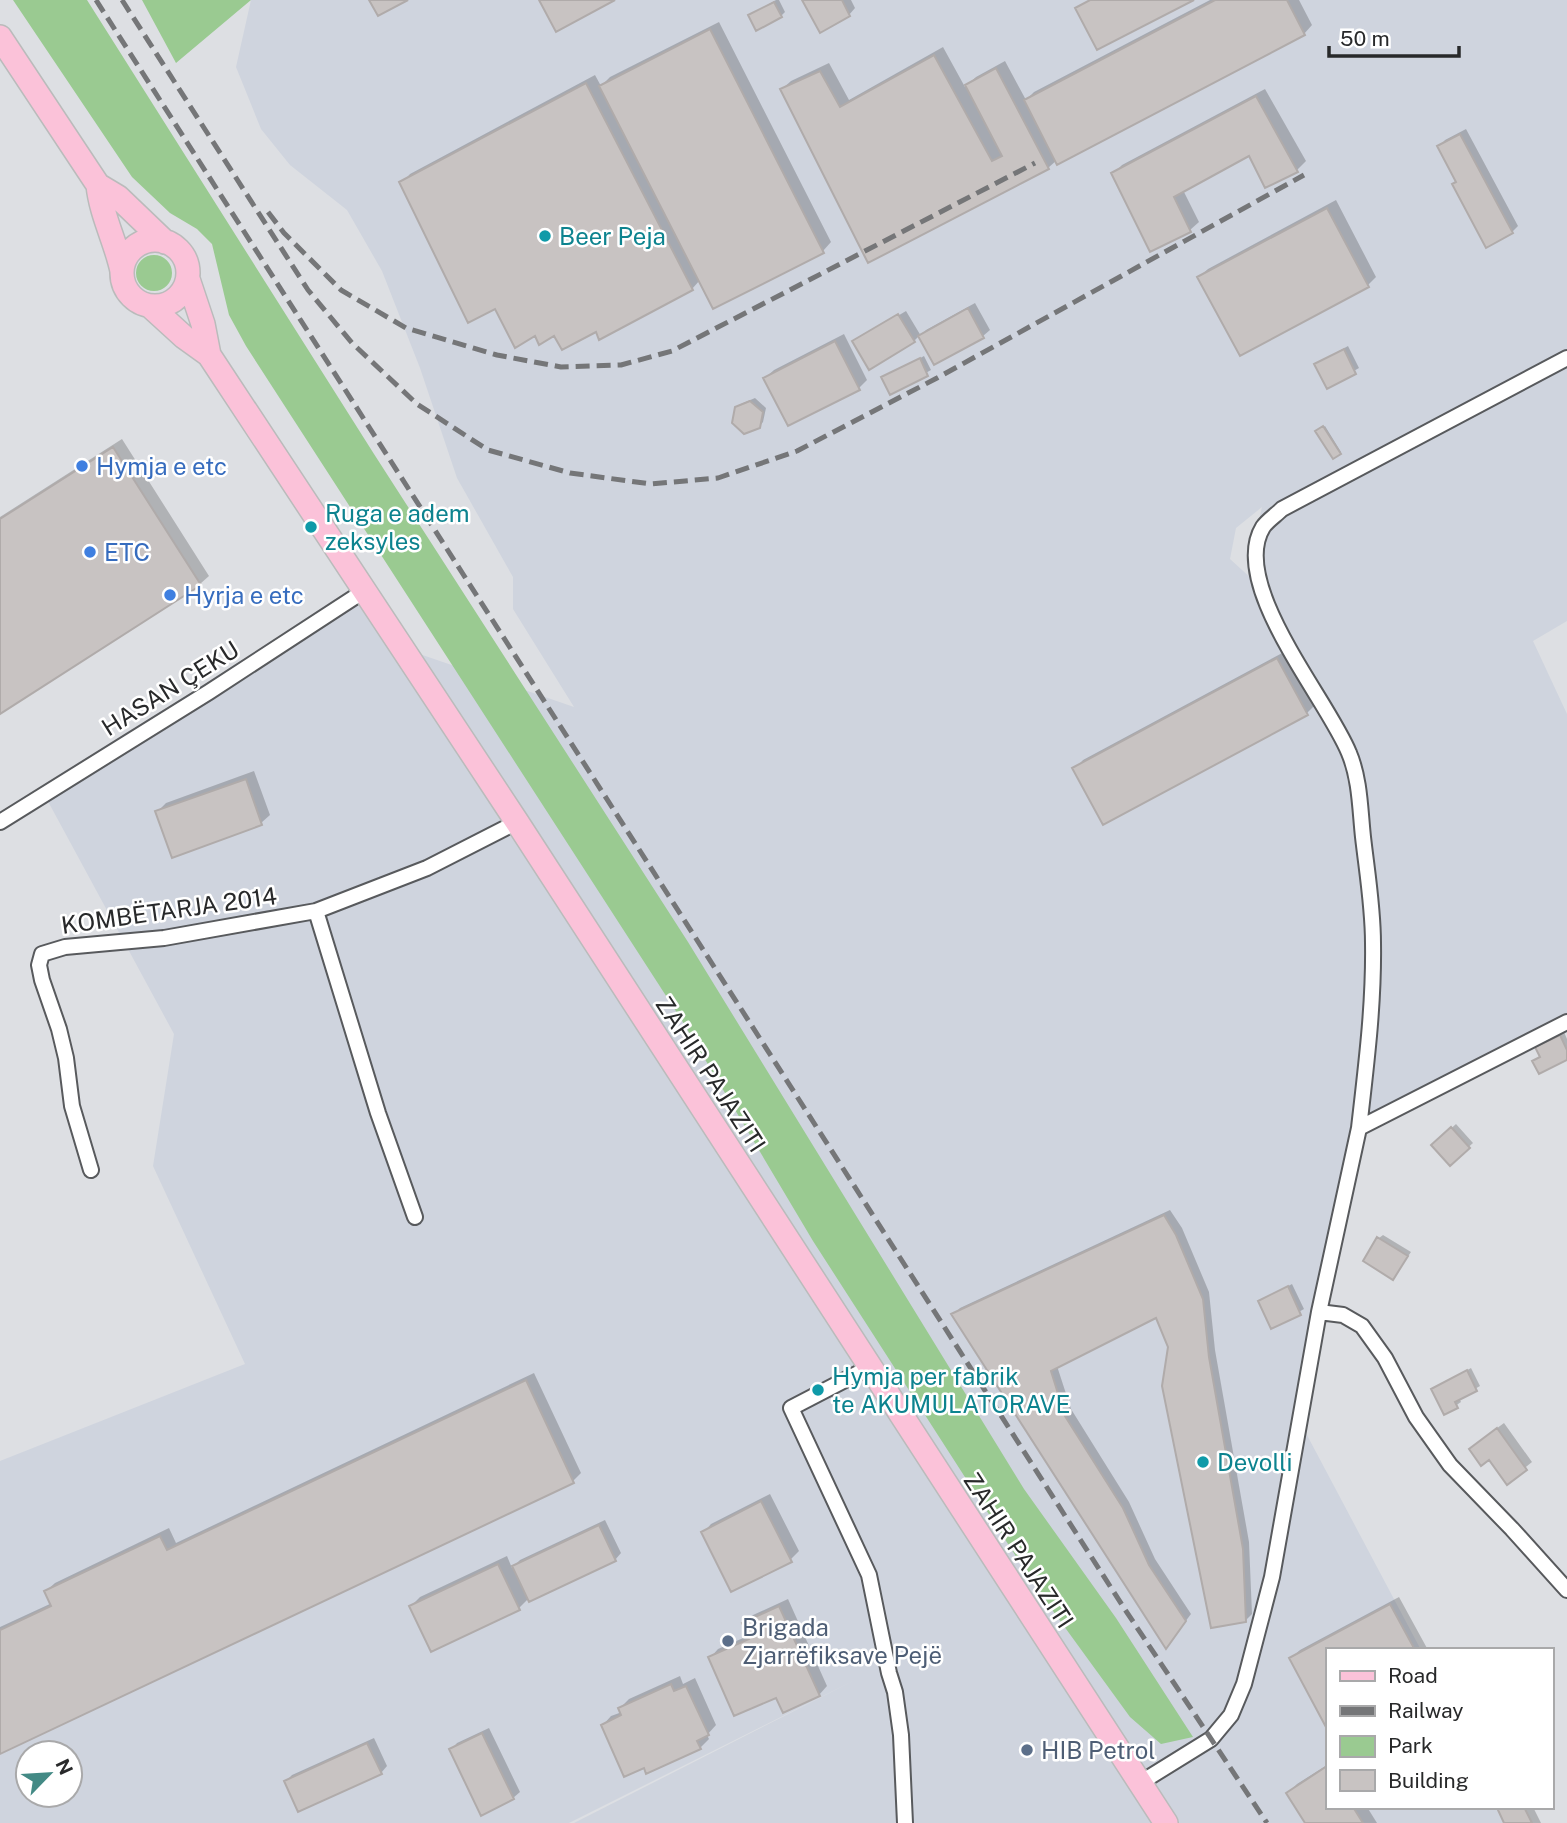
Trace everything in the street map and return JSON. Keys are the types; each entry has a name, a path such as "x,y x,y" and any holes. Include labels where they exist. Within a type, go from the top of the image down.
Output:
{"main road":[{"path":"0,37 98,185 118,197 165,242 181,252 188,270 188,279 179,296 171,302 162,306 150,306 139,302 130,294 124,284 112,232 100,207 98,185"},
{"path":"122,271 125,260 137,245 146,241 165,242"},
{"name":"ZAHIR PAJAZITI","path":"188,279 203,324 209,355"},
{"name":"ZAHIR PAJAZITI","path":"150,306 184,337 209,355 517,822 1166,1823"}],"street":[{"path":"1140,1783 1211,1739 1231,1715 1244,1684 1272,1577 1320,1312 1359,1128 1371,1009 1373,941 1358,786 1350,754 1297,665 1270,610 1259,582 1255,551 1263,526 1282,509 1567,358"},
{"name":"HASAN ÇEKU","path":"0,822 209,692 364,591"},
{"name":"KOMBËTARJA 2014","path":"91,1170 72,1106 59,1029 38,965 42,954 65,947 164,938 316,911 427,868 517,822"},
{"path":"316,911 378,1113 415,1217"},
{"path":"1359,1128 1567,1022"},
{"path":"1320,1312 1343,1315 1362,1326 1385,1358 1416,1417 1450,1465 1567,1590"},
{"path":"870,1367 791,1408 869,1576 895,1692 901,1735 905,1823"}],"shaded area":[{"path":"251,0 1567,0 1567,621 1533,641 1567,714 1567,1022 1359,1128 1299,1420 1420,1648 1326,1648 1326,1809 1505,1809 1513,1823 574,1823 857,1679 569,1823 0,1823 0,1461 245,1364 153,1166 174,1034 44,794 364,591 402,648 574,707 513,609 513,577 457,478 420,368 382,271 347,210 290,165 261,129 236,67","holes":["1262,507 1253,580 1230,559 1236,528"]}],"green space":[{"path":"13,0 87,0 374,454 688,942 1024,1489 1116,1618 1193,1737 1161,1744 1130,1717 1037,1589 813,1241 681,1019 246,346 229,315 212,244 197,229 170,213 132,177"},
{"path":"142,0 251,0 176,63"},
{"path":"154,255 167,260 172,273 167,286 154,291 141,286 136,273 141,260"}],"building":[{"path":"369,0 408,0 378,16"},
{"path":"539,0 615,0 556,32"},
{"path":"802,0 842,0 850,16 820,33"},
{"path":"1090,0 1194,0 1097,50 1075,8"},
{"path":"1215,0 1287,0 1305,35 1057,165 1024,100"},
{"path":"774,2 782,17 756,31 748,15"},
{"path":"710,29 824,253 713,309 599,86"},
{"path":"934,55 992,161 1002,156 965,85 996,68 1049,169 868,263 780,89 820,71 840,107"},
{"name":"Beer Peja","path":"586,83 693,290 599,340 596,332 562,350 554,336 539,345 535,336 515,348 495,309 468,323 399,182"},
{"path":"1256,96 1298,172 1265,188 1249,156 1174,197 1191,232 1150,252 1111,173"},
{"path":"1460,134 1513,233 1486,248 1452,184 1456,182 1437,146"},
{"path":"1327,208 1369,287 1240,356 1197,277"},
{"path":"968,308 984,338 934,365 918,336"},
{"path":"898,314 915,342 869,370 852,341"},
{"path":"835,341 860,390 788,426 763,378"},
{"path":"1344,349 1356,374 1327,389 1314,364"},
{"path":"920,358 928,376 890,395 881,377"},
{"path":"750,401 763,412 760,428 744,434 732,423 735,407"},
{"path":"1323,426 1341,454 1333,459 1315,431"},
{"name":"ETC","path":"113,447 201,585 0,714 0,519"},
{"path":"1277,658 1308,715 1103,825 1072,768"},
{"path":"246,779 262,825 172,858 155,811"},
{"path":"1560,1035 1567,1050 1567,1060 1539,1074 1532,1061 1540,1057 1535,1047"},
{"path":"1451,1127 1470,1148 1450,1166 1431,1145"},
{"name":"Devolli","path":"1164,1215 1176,1235 1203,1299 1209,1357 1243,1549 1246,1622 1211,1628 1162,1386 1168,1347 1156,1318 1051,1371 1065,1416 1123,1508 1149,1565 1186,1621 1166,1649 951,1314"},
{"path":"1377,1237 1408,1256 1393,1280 1363,1261"},
{"path":"1288,1286 1301,1315 1271,1329 1258,1301"},
{"path":"1467,1370 1477,1391 1455,1402 1458,1408 1444,1415 1431,1389"},
{"path":"526,1380 574,1483 32,1739 14,1739 14,1747 0,1754 0,1630 51,1606 44,1591 160,1536 167,1550"},
{"path":"1497,1428 1527,1470 1507,1485 1489,1460 1481,1466 1469,1449"},
{"path":"761,1501 792,1562 731,1592 701,1532"},
{"path":"599,1525 616,1561 529,1602 512,1566"},
{"path":"498,1564 520,1610 431,1652 409,1606"},
{"path":"1390,1604 1414,1648 1326,1648 1326,1727 1289,1658"},
{"path":"779,1606 820,1696 783,1713 776,1698 734,1716 708,1657 749,1639 742,1623"},
{"path":"671,1684 674,1691 686,1686 709,1735 697,1741 701,1749 646,1774 644,1768 624,1777 601,1725 621,1715 618,1708"},
{"path":"482,1733 514,1799 481,1816 449,1749"},
{"path":"367,1743 382,1774 298,1812 284,1781"},
{"path":"1326,1767 1326,1809 1354,1809 1363,1823 1305,1823 1286,1793"},
{"path":"1525,1809 1532,1823 1504,1823 1498,1810"}],"railway":[{"path":"96,0 1124,1608 1267,1823"},
{"path":"122,0 308,290 352,343 417,404 488,450 570,473 651,484 718,478 797,451 937,378 1304,175"},
{"path":"268,212 284,233 341,290 406,328 497,355 561,367 621,365 672,351 1035,163"}],"place":[{"name":"Beer Peja","path":"545,236"},
{"name":"Hymja e etc","path":"82,466"},
{"name":"Ruga e adem zeksyles","path":"311,527"},
{"name":"ETC","path":"90,552"},
{"name":"Hyrja e etc","path":"170,595"},
{"name":"Hymja per fabrik te AKUMULATORAVE","path":"818,1390"},
{"name":"Devolli","path":"1203,1462"},
{"name":"Brigada Zjarrëfiksave Pejë","path":"728,1641"},
{"name":"HIB Petrol","path":"1027,1750"}]}
